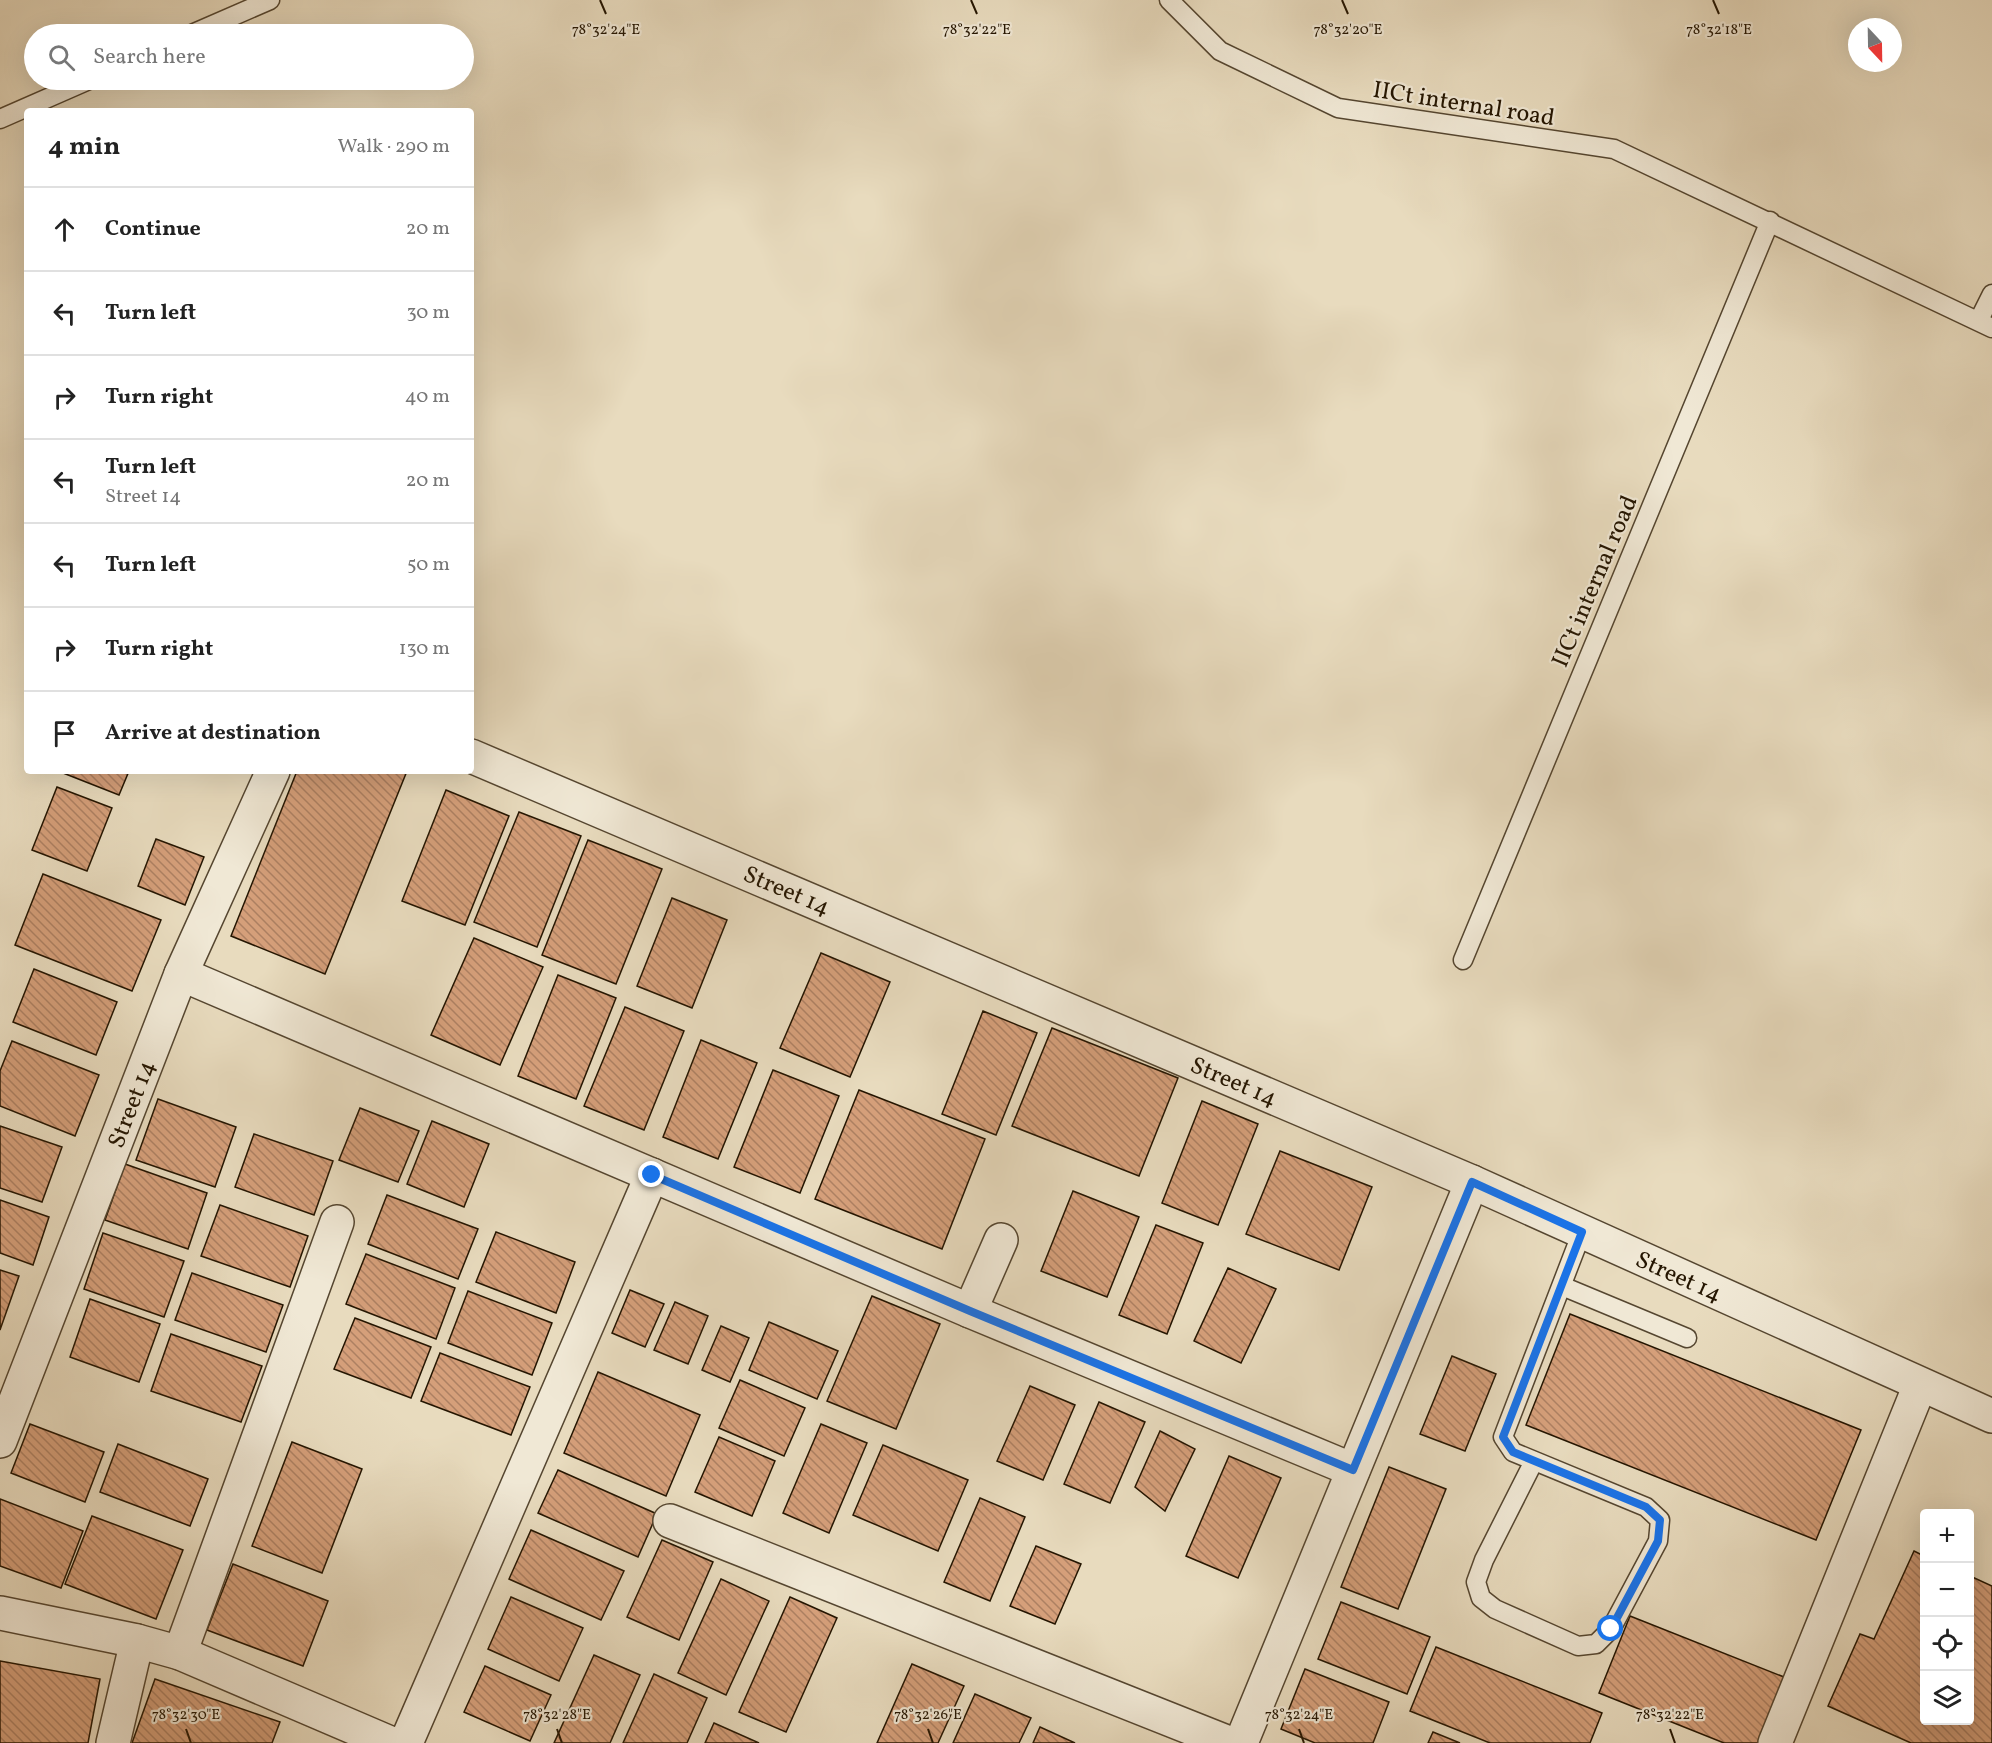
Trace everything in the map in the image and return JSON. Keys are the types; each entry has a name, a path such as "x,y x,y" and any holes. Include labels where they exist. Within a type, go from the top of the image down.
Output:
{"street":[{"name":"Street 14","path":"474,757 1472,1182 1992,1416"},
{"name":"Street 14","path":"0,1441 182,974 272,774"},
{"path":"182,974 970,1311 1353,1470"},
{"path":"406,1743 652,1175"},
{"path":"1241,1743 1472,1182"},
{"path":"180,1653 337,1222"},
{"path":"970,1311 1001,1240"},
{"path":"1775,1743 1920,1385"},
{"path":"670,1521 1229,1743"},
{"path":"0,1613 136,1641 180,1653 390,1743"},
{"path":"113,1743 136,1641"}],"lane":[{"path":"215,24 270,0"},
{"name":"IICt internal road","path":"1169,0 1220,51 1338,108 1614,149 1986,324 1992,294"},
{"path":"25,108 66,90"},
{"path":"0,119 24,108"},
{"name":"IICt internal road","path":"1463,960 1770,221"},
{"path":"1534,1461 1484,1560 1476,1582 1481,1598 1495,1609 1578,1646 1596,1644 1611,1629 1658,1541 1660,1520 1646,1507 1513,1452 1503,1437 1582,1232"},
{"path":"1562,1286 1687,1338"}],"building":[{"path":"66,774 128,774 119,795"},
{"path":"296,774 406,774 325,974 231,936"},
{"path":"57,787 112,808 87,871 32,850"},
{"path":"446,790 509,816 465,925 402,901"},
{"path":"519,812 581,836 537,947 474,922"},
{"path":"156,839 204,857 185,905 138,886"},
{"path":"588,840 662,869 616,984 542,955"},
{"path":"43,874 161,920 132,991 15,945"},
{"path":"672,898 727,920 692,1008 637,986"},
{"path":"474,938 543,967 500,1065 431,1035"},
{"path":"821,953 890,982 850,1077 780,1048"},
{"path":"34,969 117,1002 96,1055 13,1022"},
{"path":"558,975 616,998 576,1099 518,1076"},
{"path":"625,1007 684,1031 644,1130 584,1106"},
{"path":"983,1011 1037,1033 996,1135 942,1114"},
{"path":"1052,1028 1178,1078 1139,1176 1012,1126"},
{"path":"701,1040 757,1063 718,1159 663,1137"},
{"path":"12,1041 99,1075 75,1136 0,1106 0,1071"},
{"path":"773,1070 839,1096 800,1193 734,1167"},
{"path":"859,1090 985,1139 942,1249 815,1199"},
{"path":"158,1099 236,1127 215,1187 136,1160"},
{"path":"1202,1101 1258,1124 1218,1225 1162,1203"},
{"path":"360,1108 419,1131 398,1182 339,1160"},
{"path":"432,1121 489,1144 464,1207 407,1184"},
{"path":"0,1126 62,1147 42,1202 0,1188"},
{"path":"254,1134 333,1161 314,1215 235,1187"},
{"path":"1280,1151 1372,1187 1339,1270 1246,1234"},
{"path":"125,1164 207,1193 188,1249 105,1220"},
{"path":"1073,1191 1139,1217 1107,1297 1041,1271"},
{"path":"387,1195 478,1229 458,1279 368,1244"},
{"path":"0,1200 49,1217 33,1265 0,1253"},
{"path":"220,1205 308,1236 290,1287 201,1256"},
{"path":"1156,1225 1203,1243 1167,1334 1119,1315"},
{"path":"496,1232 575,1262 556,1313 476,1282"},
{"path":"103,1233 184,1261 164,1317 84,1289"},
{"path":"366,1254 455,1288 436,1339 346,1304"},
{"path":"1228,1268 1276,1289 1241,1363 1194,1341"},
{"path":"0,1270 19,1276 0,1330"},
{"path":"192,1273 283,1305 266,1352 175,1320"},
{"path":"630,1290 664,1304 645,1347 612,1333"},
{"path":"468,1291 552,1323 532,1375 448,1343"},
{"path":"872,1296 940,1324 896,1429 827,1401"},
{"path":"90,1299 160,1324 139,1382 70,1357"},
{"path":"675,1302 708,1316 688,1364 654,1350"},
{"path":"1570,1314 1861,1430 1816,1540 1526,1425"},
{"path":"355,1318 431,1347 411,1398 334,1369"},
{"path":"769,1322 838,1351 817,1399 749,1370"},
{"path":"721,1326 749,1338 730,1382 702,1370"},
{"path":"171,1334 262,1366 241,1422 151,1391"},
{"path":"440,1353 530,1387 511,1435 421,1401"},
{"path":"1452,1356 1496,1374 1465,1451 1420,1434"},
{"path":"598,1372 700,1415 666,1496 564,1453"},
{"path":"740,1380 805,1408 784,1456 719,1428"},
{"path":"1030,1386 1075,1405 1043,1480 997,1461"},
{"path":"1099,1402 1145,1422 1110,1503 1064,1484"},
{"path":"30,1424 104,1452 85,1502 11,1473"},
{"path":"821,1424 867,1443 829,1533 783,1513"},
{"path":"1160,1431 1195,1449 1165,1511 1135,1487"},
{"path":"719,1437 775,1461 752,1516 695,1492"},
{"path":"292,1442 362,1469 322,1573 252,1546"},
{"path":"118,1444 208,1479 190,1526 100,1492"},
{"path":"883,1445 968,1480 938,1551 853,1515"},
{"path":"1229,1456 1281,1478 1238,1578 1186,1556"},
{"path":"1389,1467 1446,1489 1398,1609 1341,1587"},
{"path":"558,1470 657,1514 638,1557 538,1513"},
{"path":"980,1498 1025,1517 990,1601 944,1582"},
{"path":"0,1499 83,1531 61,1588 0,1566"},
{"path":"92,1516 183,1550 156,1619 65,1584"},
{"path":"531,1530 624,1571 601,1620 509,1579"},
{"path":"662,1540 713,1562 679,1640 627,1617"},
{"path":"1036,1546 1081,1564 1055,1624 1010,1606"},
{"path":"1914,1551 1920,1554 1920,1725 1974,1725 1974,1578 1992,1586 1992,1743 1911,1743 1828,1706 1860,1634 1874,1639"},
{"path":"233,1564 328,1601 303,1666 207,1630"},
{"path":"721,1579 769,1601 726,1695 678,1673"},
{"path":"511,1597 583,1628 559,1681 488,1649"},
{"path":"790,1597 837,1618 786,1732 739,1712"},
{"path":"1341,1602 1430,1637 1407,1694 1318,1659"},
{"path":"1630,1616 1789,1679 1763,1743 1724,1743 1599,1693"},
{"path":"1436,1647 1602,1713 1590,1743 1490,1743 1410,1711"},
{"path":"594,1655 640,1675 610,1743 554,1743"},
{"path":"0,1661 100,1679 88,1743 0,1743"},
{"path":"912,1664 964,1686 938,1743 877,1743"},
{"path":"485,1666 551,1695 530,1741 464,1712"},
{"path":"1305,1669 1389,1702 1373,1743 1315,1743 1281,1729"},
{"path":"654,1674 707,1698 687,1743 623,1743"},
{"path":"155,1679 280,1722 272,1743 132,1743"},
{"path":"975,1694 1031,1718 1019,1743 953,1743"},
{"path":"714,1723 759,1743 705,1743"},
{"path":"1040,1727 1075,1743 1033,1743"},
{"path":"1433,1732 1460,1743 1428,1743"}],"route":[{"path":"652,1175 970,1311 1353,1470 1472,1182 1582,1232 1503,1437 1513,1452 1646,1507 1660,1520 1658,1541 1611,1629"}]}
